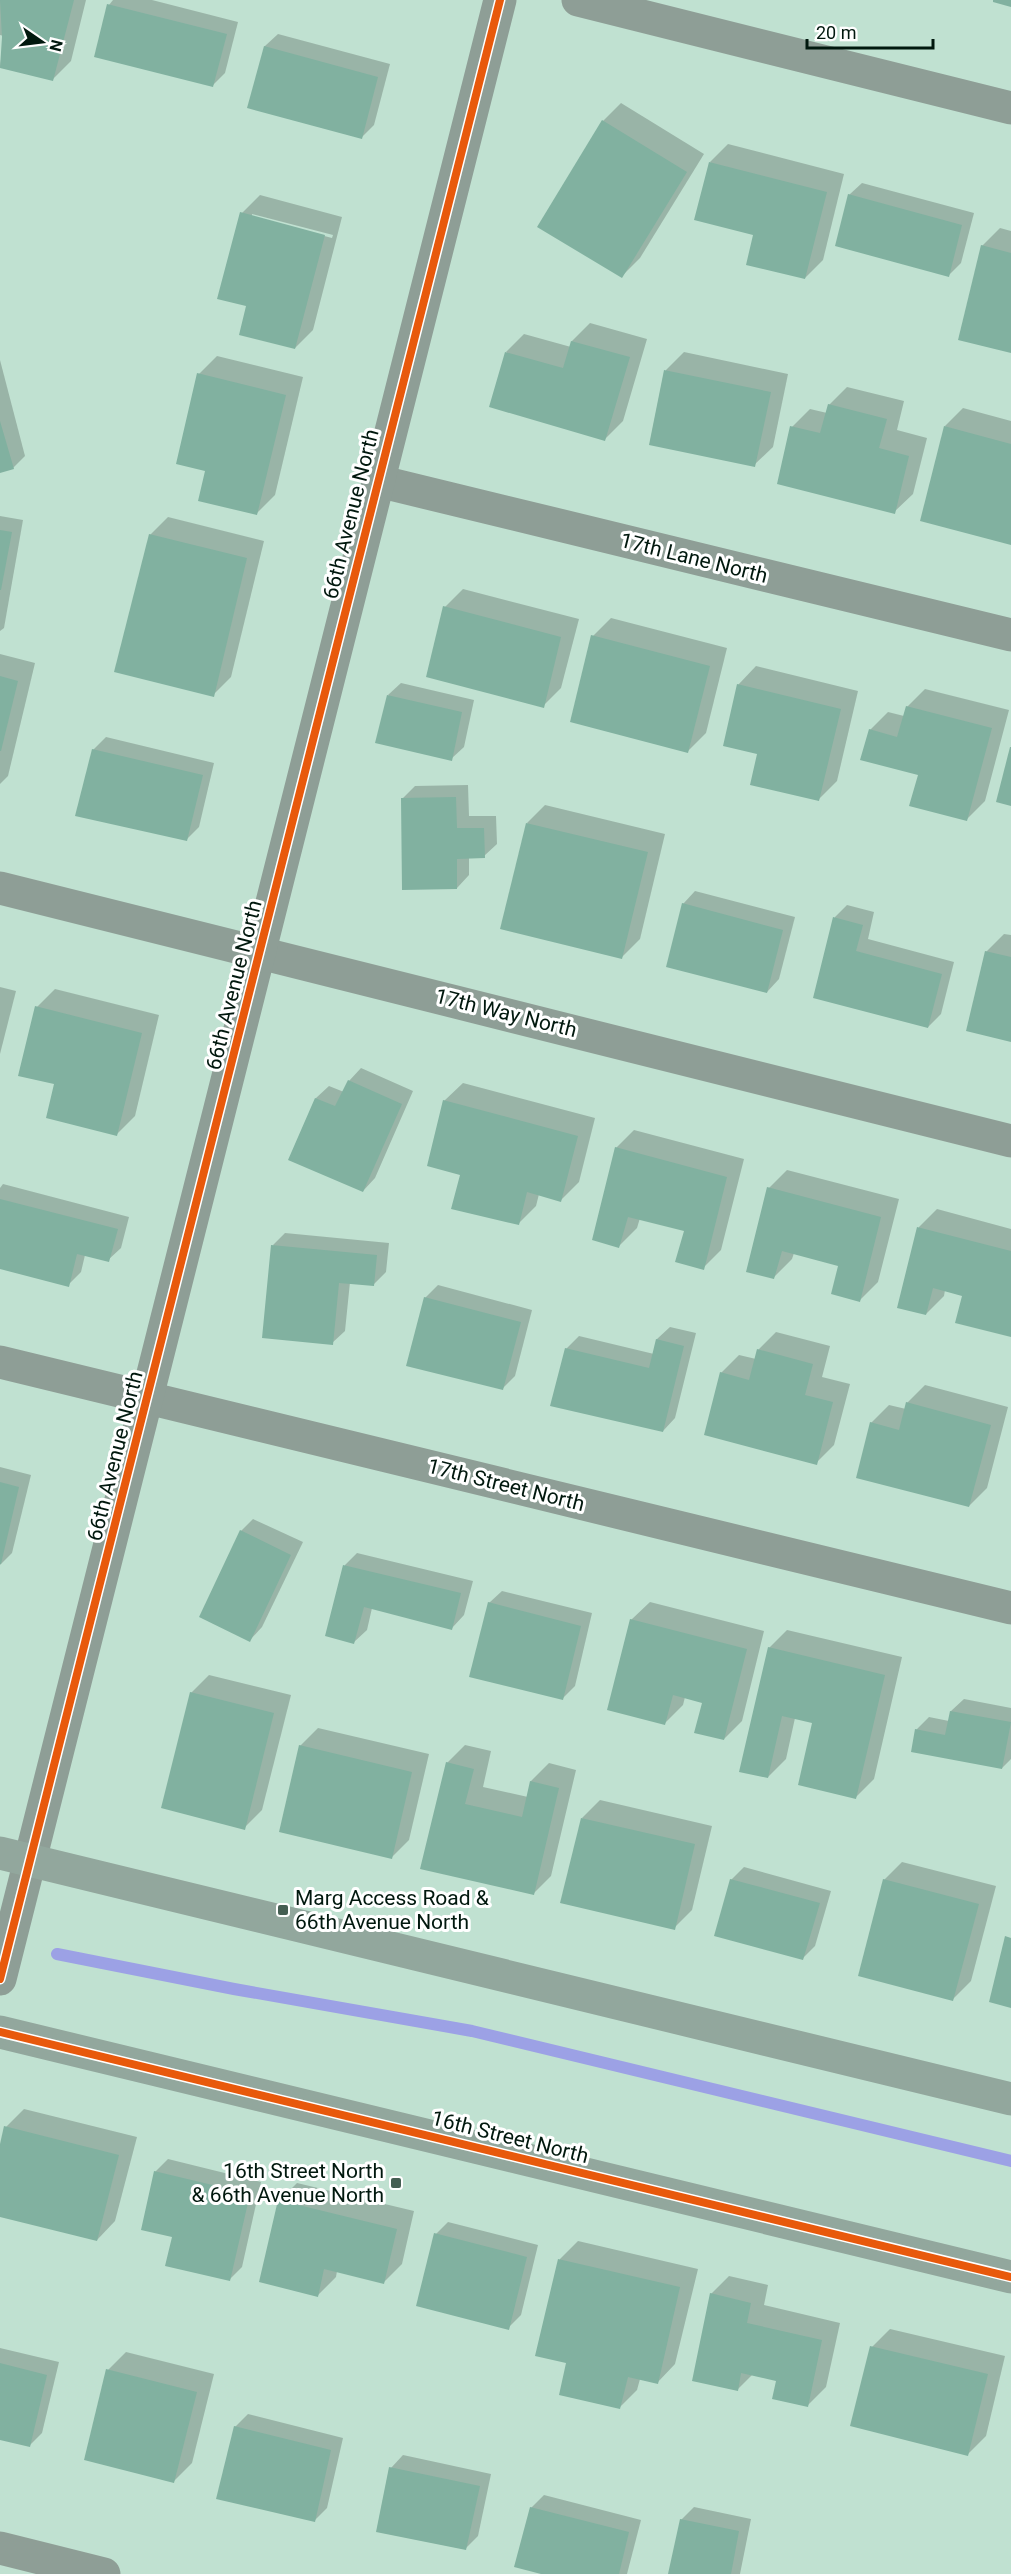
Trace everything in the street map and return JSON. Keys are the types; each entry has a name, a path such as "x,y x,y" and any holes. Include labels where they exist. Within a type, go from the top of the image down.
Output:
{"street":[{"name":"66th Avenue North","path":"0,1979 15,1857 148,1398 500,0"},
{"path":"578,0 1011,108"},
{"name":"17th Lane North","path":"378,481 1011,635"},
{"name":"17th Way North","path":"0,888 261,951 1011,1141"},
{"name":"17th Street North","path":"0,1362 1011,1608"},
{"path":"15,1857 1011,2099"},
{"name":"16th Street North","path":"0,2032 1011,2277"},
{"path":"0,2548 104,2574"}],"building":[{"path":"0,0 74,0 53,81 0,68 2,37"},
{"path":"993,0 1011,0 1011,7 993,2"},
{"path":"107,4 227,34 213,87 94,57"},
{"path":"264,46 378,77 362,139 247,108"},
{"path":"602,120 687,172 622,278 537,227"},
{"path":"709,162 827,192 805,279 746,265 753,235 694,220"},
{"path":"848,194 962,225 949,277 835,246"},
{"path":"240,212 325,235 295,349 239,335 246,306 217,299"},
{"path":"981,245 1011,253 1011,353 958,340"},
{"path":"571,341 630,357 605,441 489,407 505,352 563,368"},
{"path":"664,370 771,392 755,467 649,445"},
{"path":"197,373 286,395 257,515 198,501 205,471 176,464"},
{"path":"828,404 887,419 879,448 909,456 895,514 777,484 790,426 820,433"},
{"path":"0,421 14,469 0,473"},
{"path":"944,426 1011,444 1011,545 920,521"},
{"path":"0,530 12,532 1,590 0,590"},
{"path":"149,534 247,558 214,697 114,672"},
{"path":"443,606 561,637 544,708 426,677"},
{"path":"591,635 710,666 688,753 570,722"},
{"path":"0,676 18,681 1,751 0,751"},
{"path":"737,684 841,709 819,801 750,785 757,754 723,746"},
{"path":"387,695 462,712 452,761 375,743"},
{"path":"906,706 992,728 967,821 909,806 918,775 860,760 869,729 897,737"},
{"path":"1011,747 1011,806 996,802"},
{"path":"92,749 203,775 187,841 75,816"},
{"path":"456,797 457,828 484,828 485,858 457,859 457,889 402,890 401,798"},
{"path":"526,823 648,852 622,959 500,929"},
{"path":"682,903 783,930 767,993 666,967"},
{"path":"833,917 863,925 856,951 942,974 928,1028 813,998"},
{"path":"985,951 1011,957 1011,1042 966,1031"},
{"path":"35,1006 142,1033 117,1136 46,1118 54,1084 18,1076"},
{"path":"348,1080 402,1104 363,1192 288,1160 315,1098 335,1106"},
{"path":"443,1100 578,1136 561,1202 527,1192 519,1225 451,1209 460,1175 427,1166"},
{"path":"615,1147 727,1177 704,1270 675,1262 684,1231 628,1217 619,1248 592,1240"},
{"path":"767,1187 881,1217 860,1302 831,1294 838,1266 782,1251 774,1279 746,1272"},
{"path":"0,1199 118,1229 109,1262 77,1254 69,1287 0,1269"},
{"path":"917,1227 1011,1251 1011,1337 955,1323 962,1296 933,1288 926,1315 897,1308"},
{"path":"271,1245 377,1255 374,1286 339,1283 333,1345 262,1338"},
{"path":"424,1297 521,1322 503,1390 406,1366"},
{"path":"656,1339 684,1346 663,1432 550,1406 565,1348 649,1368"},
{"path":"757,1349 813,1364 805,1395 833,1402 817,1465 704,1435 720,1372 749,1380"},
{"path":"906,1402 991,1425 969,1507 856,1478 870,1422 899,1430"},
{"path":"0,1482 19,1487 1,1564 0,1564"},
{"path":"240,1530 291,1555 250,1642 199,1617"},
{"path":"343,1565 461,1593 452,1630 364,1607 354,1644 325,1636"},
{"path":"488,1602 581,1626 563,1700 469,1677"},
{"path":"630,1619 747,1649 724,1740 694,1733 702,1703 673,1695 665,1725 607,1710"},
{"path":"768,1647 885,1675 856,1799 798,1785 812,1723 782,1716 768,1778 739,1772"},
{"path":"190,1692 274,1713 245,1830 161,1808"},
{"path":"950,1711 1011,1722 1002,1769 911,1752 915,1729 945,1735"},
{"path":"299,1745 412,1772 392,1859 279,1832"},
{"path":"446,1762 474,1769 465,1804 522,1817 530,1781 559,1788 534,1895 420,1869"},
{"path":"581,1818 695,1844 675,1930 560,1903"},
{"path":"730,1879 820,1903 803,1960 714,1936"},
{"path":"883,1879 979,1904 953,2001 858,1976"},
{"path":"1005,1936 1011,1938 1011,2008 989,2002"},
{"path":"4,2126 119,2155 97,2241 0,2217 0,2144"},
{"path":"154,2171 250,2194 230,2281 165,2266 172,2237 141,2230"},
{"path":"278,2200 397,2229 384,2284 324,2269 318,2297 259,2282"},
{"path":"434,2233 527,2257 509,2330 416,2306"},
{"path":"558,2259 680,2287 658,2384 628,2377 620,2409 559,2395 566,2363 535,2356"},
{"path":"710,2293 751,2303 747,2323 822,2340 808,2407 772,2399 776,2381 741,2373 738,2391 692,2381"},
{"path":"870,2346 988,2374 968,2456 850,2426"},
{"path":"0,2363 47,2375 30,2447 0,2440"},
{"path":"106,2369 197,2392 174,2483 84,2460"},
{"path":"234,2426 331,2450 315,2522 216,2499"},
{"path":"389,2467 480,2486 466,2550 376,2532"},
{"path":"530,2507 629,2532 619,2574 541,2574 514,2567"},
{"path":"680,2519 739,2531 731,2574 668,2574"}],"waterway":[{"path":"57,1954 234,1989 472,2031 1011,2161"}],"cycle path":[{"path":"0,1979 500,0"},
{"path":"0,2032 1011,2277"}],"place":[{"name":"Marg Access Road & 66th Avenue North","path":"283,1910"},
{"name":"16th Street North & 66th Avenue North","path":"396,2183"}]}
